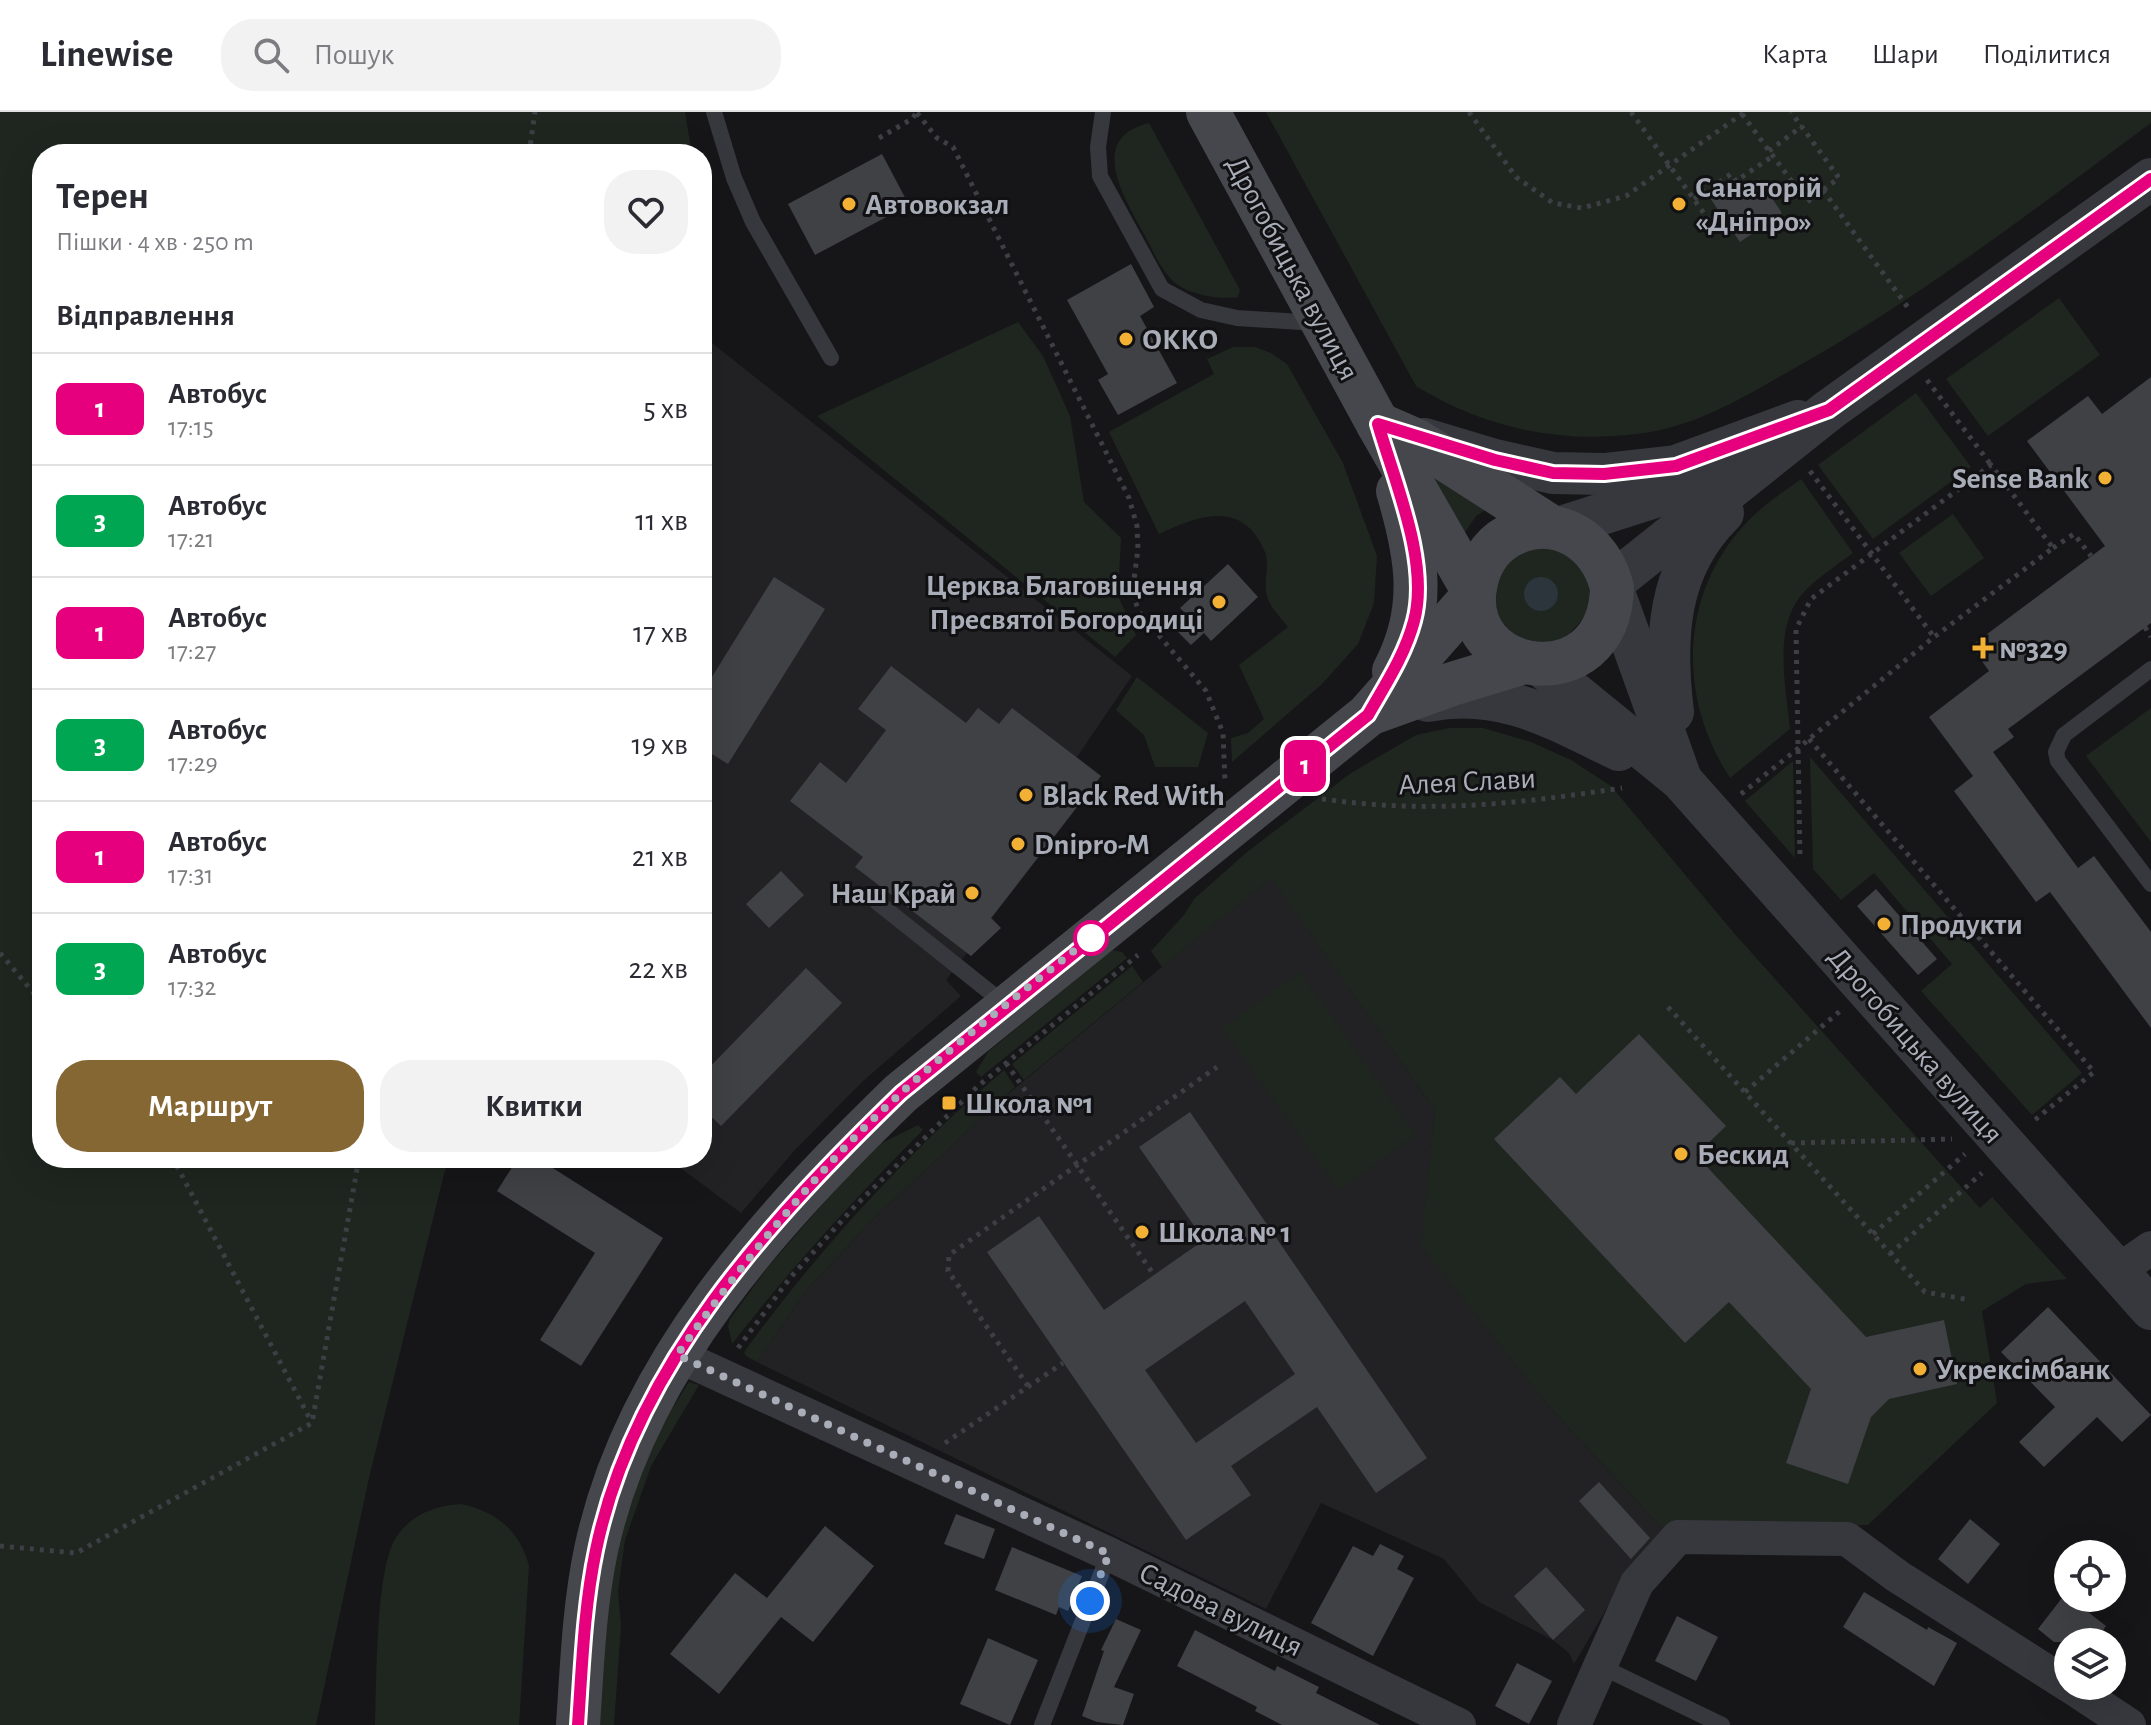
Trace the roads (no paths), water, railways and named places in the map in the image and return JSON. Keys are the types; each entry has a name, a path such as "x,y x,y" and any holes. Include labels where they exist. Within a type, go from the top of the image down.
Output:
{"main road":[{"name":"Дрогобицька вулиця","path":"1208,112 1378,424"},
{"path":"1368,715 1452,684 1532,664 1564,662 1594,642 1605,626 1611,608 1611,586 1601,559 1583,539 1554,528 1417,441 1378,424"},
{"path":"1378,424 1474,594"},
{"path":"1368,715 1396,667 1415,620 1417,584 1412,537 1378,424"},
{"path":"1532,664 1507,656 1488,638 1476,614 1474,594 1479,570 1490,551 1507,536 1528,528 1554,528"},
{"path":"578,1725 586,1623 596,1549 628,1447 677,1355 734,1274 850,1143 901,1093 1368,715 1474,594"}],"street":[{"path":"1681,780 1611,586 1829,410 2150,183"},
{"path":"1378,424 1495,460 1539,470 1604,474 1676,466 1829,410"},
{"path":"1554,528 1683,488 1829,410"},
{"path":"1681,780 1667,664 1668,629 1678,586 1691,555 1718,518 1829,410"},
{"path":"1532,664 1681,780"},
{"path":"1368,715 1434,700 1484,696 1516,704 1563,724 1681,780"},
{"name":"Дрогобицька вулиця","path":"1681,780 2134,1259 2151,1309"},
{"name":"Садова вулиця","path":"677,1355 1109,1554 1459,1725"},
{"path":"1574,1725 1637,1583 1678,1537 1847,1539 1897,1576 2054,1675"},
{"path":"2092,1700 2129,1725"}],"lane":[{"path":"714,112 734,178 753,222 831,358"},
{"path":"1103,112 1098,147 1100,176 1162,289 1201,310 1237,318 1323,323"},
{"path":"2151,669 2064,735 2056,752 2058,761 2151,884"},
{"path":"877,902 1006,1005"},
{"path":"1042,1725 1109,1554"},
{"path":"1600,1666 1722,1725"}],"place":[{"name":"Автовокзал","path":"849,204"},
{"name":"Санаторій «Дніпро»","path":"1679,204"},
{"name":"ОККО","path":"1126,339"},
{"name":"Sense Bank","path":"2105,478"},
{"name":"Церква Благовіщення Пресвятої Богородиці","path":"1219,602"},
{"name":"№329","path":"1983,648"},
{"name":"Black Red With","path":"1026,795"},
{"name":"Dnipro-M","path":"1018,844"},
{"name":"Наш Край","path":"972,893"},
{"name":"Продукти","path":"1884,924"},
{"name":"Школа №1","path":"949,1103"},
{"name":"Бескид","path":"1681,1154"},
{"name":"Школа № 1","path":"1142,1232"},
{"name":"Укрексімбанк","path":"1920,1369"}]}
